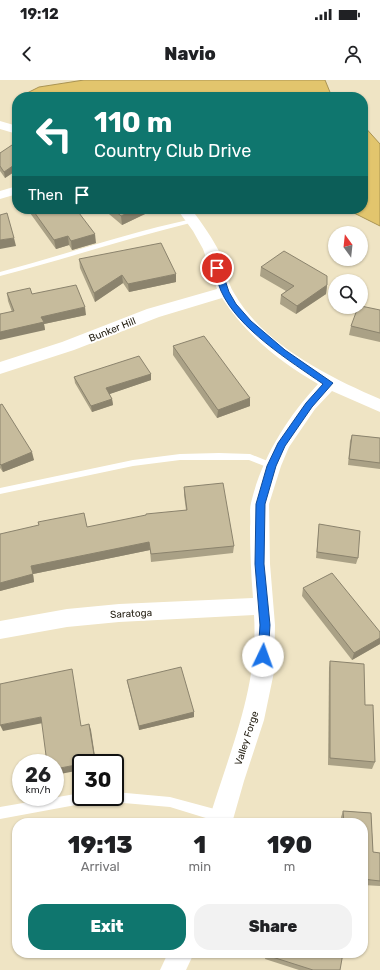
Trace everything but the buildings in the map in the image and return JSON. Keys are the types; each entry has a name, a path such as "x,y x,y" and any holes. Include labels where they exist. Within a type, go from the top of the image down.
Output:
{"street":[{"path":"0,125 12,129"},
{"path":"0,195 12,191"},
{"path":"188,215 213,255 225,292 234,306 263,337 282,352 328,383 380,406"},
{"name":"Bunker Hill","path":"0,368 68,346 153,313 225,292"},
{"name":"Valley Forge","path":"222,818 232,780 253,720 263,672 265,625 260,564 260,504 272,466 281,445 309,405 328,383"},
{"name":"Saratoga","path":"0,630 67,618 112,614 263,606"},
{"path":"173,970 178,958"}],"lane":[{"path":"0,274 156,229 188,215"},
{"path":"0,491 133,463 180,457 250,457 272,466"},
{"path":"124,798 170,802 215,818"},
{"path":"0,813 72,800"}],"shaded area":[{"path":"84,80 325,80 330,92 29,92 39,87"},
{"path":"368,131 380,144 380,226 356,214 368,214"}],"route":[{"path":"217,268 225,292 248,323 282,352 328,383 309,405 281,445 272,466 260,504 260,564 265,625 263,656"}]}
